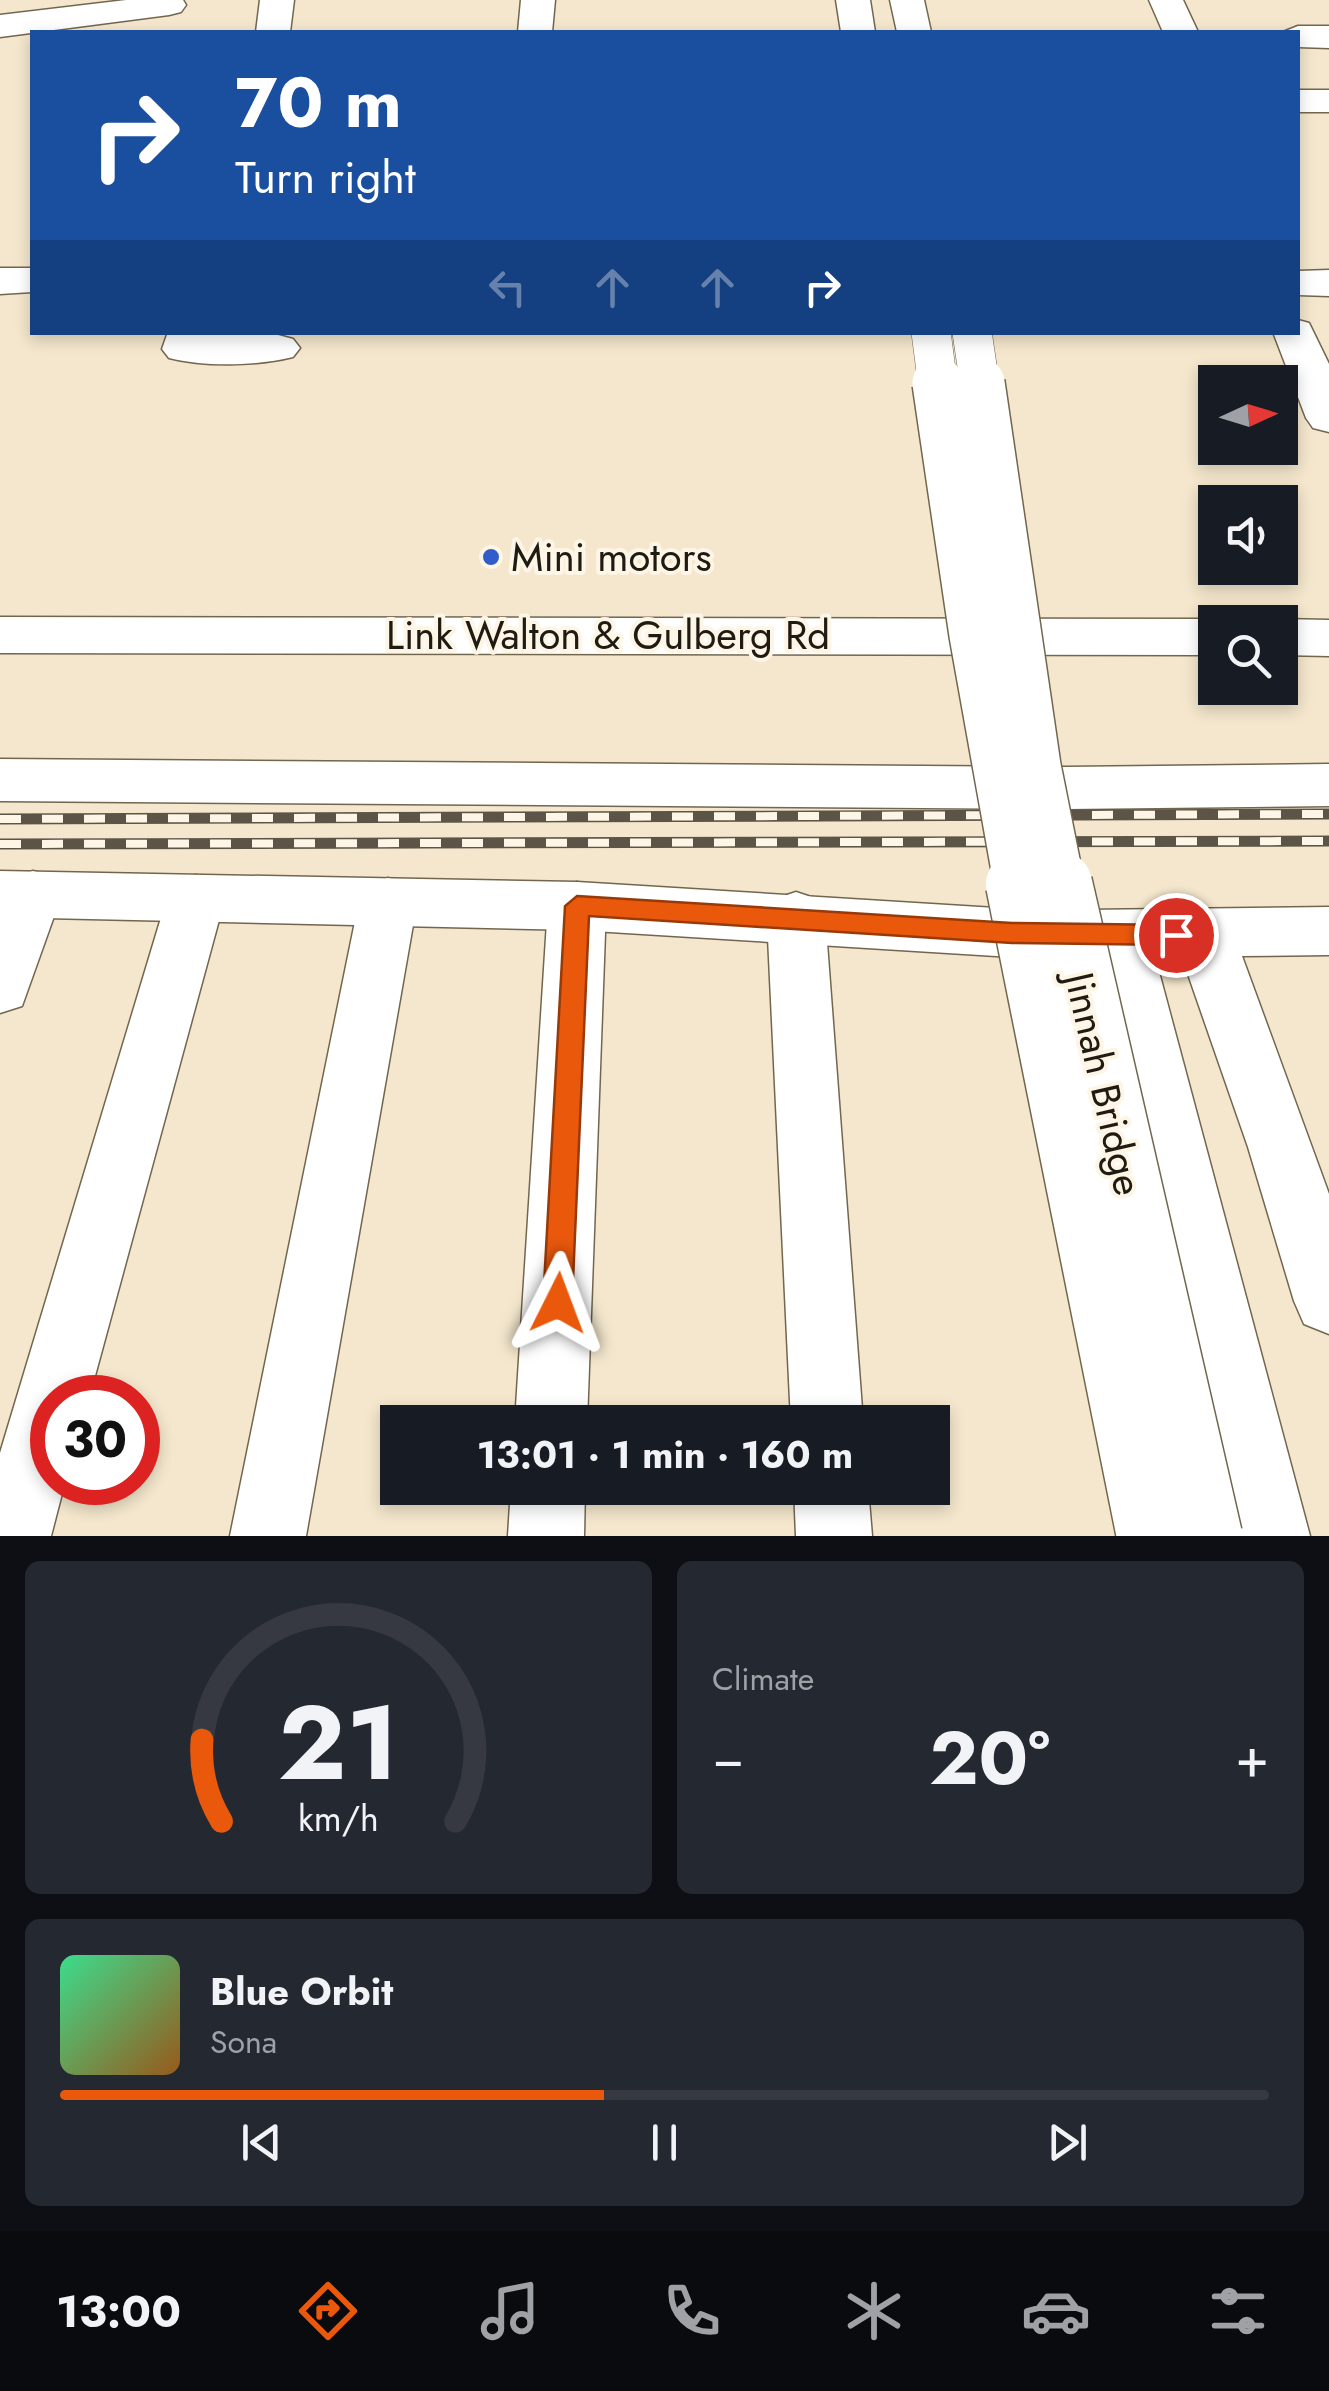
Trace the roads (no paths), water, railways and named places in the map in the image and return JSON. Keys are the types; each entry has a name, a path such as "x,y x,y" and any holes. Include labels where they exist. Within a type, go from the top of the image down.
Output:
{"street":[{"path":"9,17 168,19 208,0"},
{"path":"274,30 277,0"},
{"path":"535,30 538,0"},
{"path":"853,0 858,30"},
{"path":"875,0 880,30"},
{"path":"907,0 914,30"},
{"path":"922,0 928,30"},
{"path":"1166,0 1179,30"},
{"path":"1300,38 1329,37"},
{"path":"1300,101 1329,101"},
{"path":"0,281 30,280"},
{"path":"1300,283 1329,283"},
{"path":"0,300 30,300"},
{"path":"1300,300 1329,300"},
{"path":"189,335 184,350 278,348"},
{"path":"916,335 954,635 987,798"},
{"name":"Jinnah Bridge","path":"931,335 956,538 1011,850 1150,1536"},
{"name":"Jinnah Bridge","path":"972,335 1035,766 1076,963 1209,1536"},
{"path":"982,335 1031,635 1066,788"},
{"path":"1295,335 1329,418"},
{"name":"Link Walton & Gulberg Rd","path":"0,636 1198,636"},
{"path":"1298,637 1329,638"},
{"path":"0,780 987,798 1066,788 1329,785"},
{"path":"0,988 16,894 577,906 1010,921 1118,934 1329,931"},
{"path":"60,1375 196,898"},
{"path":"268,1536 388,902"},
{"path":"553,1405 577,906"},
{"path":"796,916 826,1405"},
{"path":"1010,921 1123,1536"},
{"path":"1118,934 1272,1536"},
{"path":"1204,935 1280,1148 1329,1301"},
{"path":"13,1536 30,1477"},
{"path":"546,1536 547,1505"},
{"path":"832,1505 834,1536"}],"railway":[{"path":"0,819 1329,814"},
{"path":"0,844 1329,841"}],"place":[{"name":"Mini motors","path":"491,557"}]}
